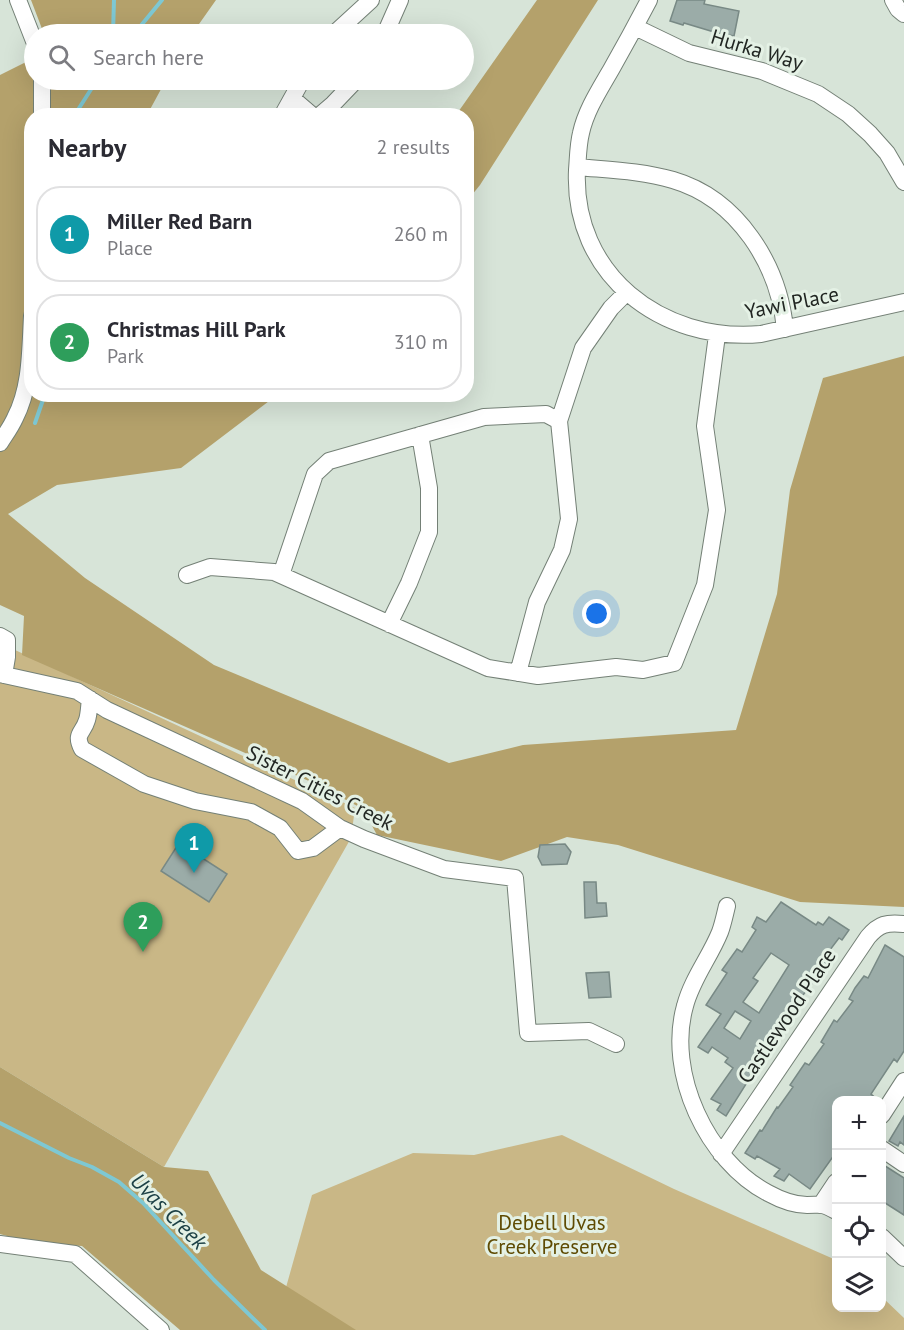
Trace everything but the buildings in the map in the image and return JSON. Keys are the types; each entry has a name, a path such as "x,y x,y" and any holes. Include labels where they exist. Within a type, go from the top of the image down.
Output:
{"street":[{"path":"18,0 27,24"},
{"path":"345,24 371,0"},
{"path":"389,24 400,0"},
{"name":"Yawi Place","path":"649,0 589,111 581,133 578,167 579,209 586,230 595,250 626,292 647,308 693,328 717,335 739,336 785,329 904,302"},
{"name":"Hurka Way","path":"635,27 689,53 762,71 818,93 848,114 870,134 887,153 904,182"},
{"path":"42,90 42,108"},
{"path":"286,108 296,90"},
{"path":"329,108 347,90"},
{"path":"292,98 304,108"},
{"path":"578,167 649,174 686,185 720,205 737,220 762,254 778,295 785,329"},
{"path":"518,673 537,602 562,550 569,519 559,421 583,348 611,308 626,292"},
{"path":"188,574 210,567 274,572 488,669 538,676 616,667 643,670 674,663 705,585 717,510 705,426 717,335"},
{"path":"0,443 15,419 24,397"},
{"path":"281,575 315,474 329,461 484,417 546,414 559,421"},
{"path":"390,624 429,532 429,488 420,435"},
{"path":"0,636 7,640 7,657 2,674"},
{"name":"Sister Cities Creek","path":"2,674 77,691 107,710 302,801 340,828 363,839 444,869 515,878 528,1033 589,1031 616,1044"},
{"path":"90,699 87,723 79,734 78,741 82,749 144,784 195,801 251,812 280,828 298,851 313,848 340,828"},
{"path":"727,906 720,932 684,1006 681,1039 688,1094 721,1154 750,1181 784,1200 829,1207"},
{"name":"Castlewood Place","path":"721,1154 868,937 876,927 885,923 904,924"},
{"path":"886,1109 904,1081"},
{"path":"883,1150 904,1164"},
{"path":"886,1241 904,1258"},
{"path":"0,1244 75,1254 161,1330"}],"green space":[{"path":"0,643 355,808 351,838 164,1167 0,1067"},
{"name":"Debell Uvas Creek Preserve","path":"562,1135 674,1189 832,1258 832,1312 886,1312 886,1301 904,1318 904,1330 274,1330 312,1195 413,1153 474,1155"}],"shaded area":[{"path":"31,0 216,0 199,24 40,24"},
{"path":"537,0 598,0 474,192 474,108 461,108"},
{"path":"24,63 24,90 161,90 151,108 24,108 24,402 268,402 181,468 57,485 8,514 85,578 214,665 449,763 523,745 736,730 777,594 790,490 823,378 904,356 904,907 800,902 618,845 567,837 501,861 377,835 363,809 318,785 22,655 24,616 0,605 0,75"},
{"path":"0,1067 164,1167 208,1171 261,1270 356,1330 180,1330 82,1246 28,1242 0,1234"}],"waterway":[{"path":"113,24 114,0"},
{"path":"142,24 162,0"},
{"path":"79,108 91,90"},
{"path":"35,423 42,402"},
{"name":"Uvas Creek","path":"0,1123 119,1182 143,1203 214,1280 265,1330"}],"place":[{"name":"Miller Red Barn","path":"194,873"},
{"name":"Christmas Hill Park","path":"143,952"}]}
